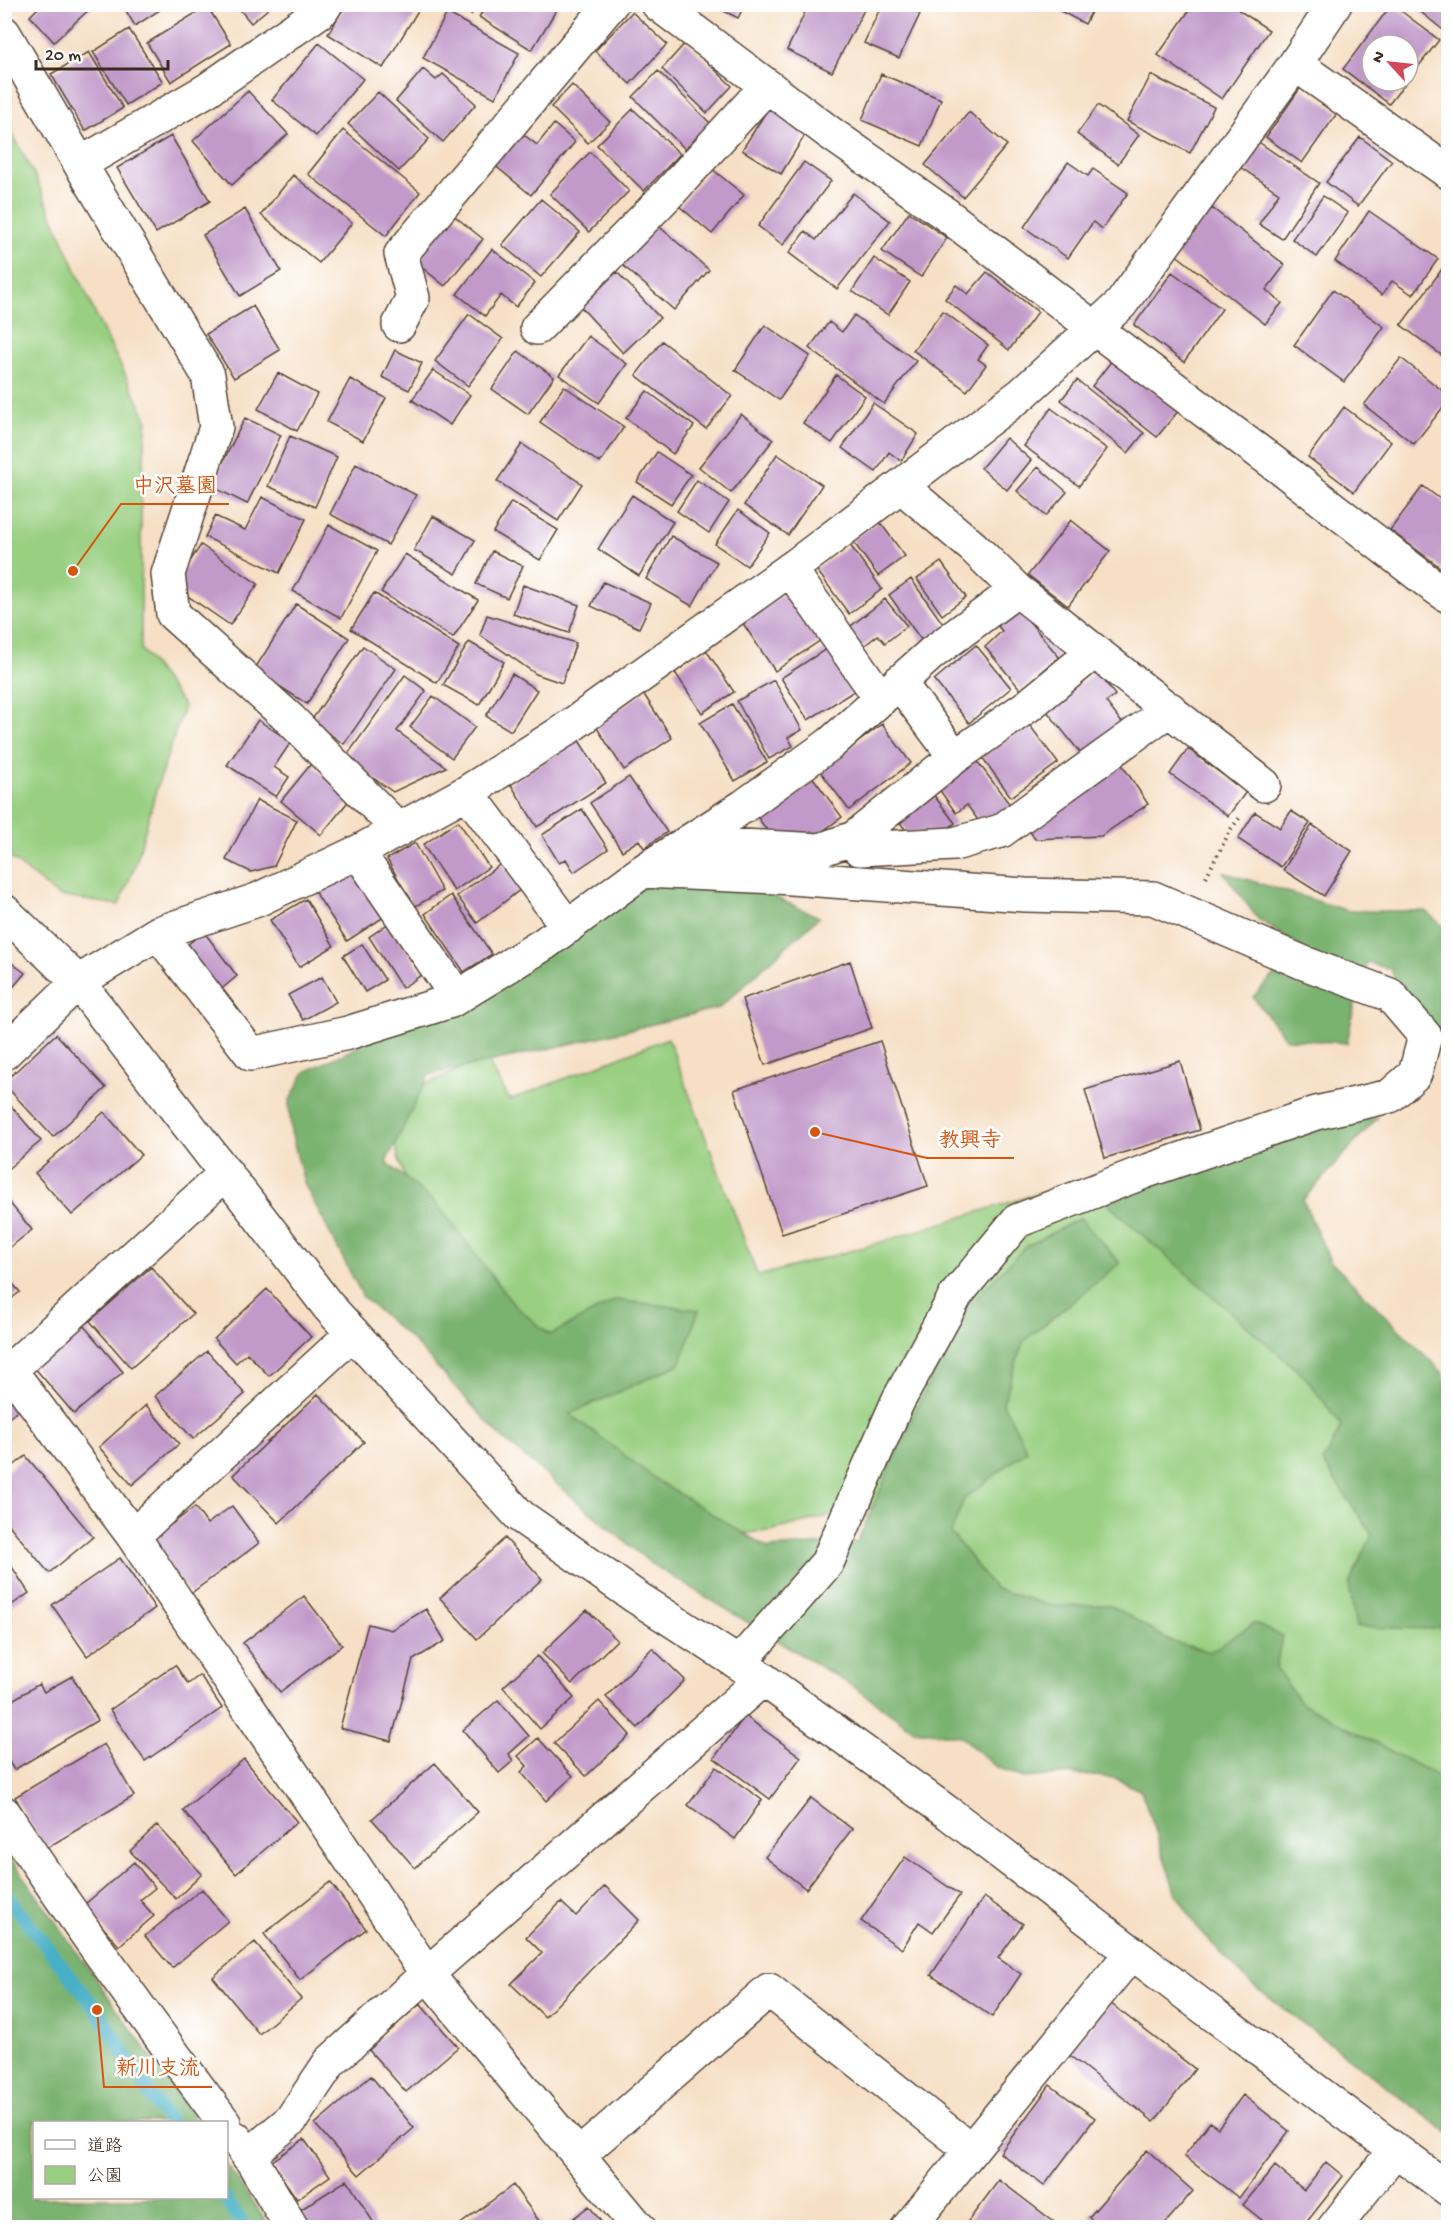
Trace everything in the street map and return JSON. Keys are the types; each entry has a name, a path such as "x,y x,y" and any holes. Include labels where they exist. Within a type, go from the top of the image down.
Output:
{"street":[{"path":"80,164 207,90 322,10 326,4"},
{"path":"399,325 413,298 401,254 611,4"},
{"path":"658,4 830,133 947,215 1449,596"},
{"path":"4,1053 78,982 158,933 257,900 358,852 467,792 562,732 790,569 1022,394 1121,304 1295,64 1335,4"},
{"path":"4,33 80,164 208,375 216,427 168,574 173,614 291,720 399,830"},
{"path":"1295,64 1449,172"},
{"path":"537,328 671,191 767,86"},
{"path":"901,486 973,547 1017,590 1264,785"},
{"path":"790,569 890,690 955,757"},
{"path":"158,933 251,1054 348,1033 452,1001 544,944 643,871 744,806 830,744 932,654 1017,590"},
{"path":"687,843 820,850 854,838 955,757 1029,705 1095,651"},
{"path":"854,838 859,849 954,844 1001,831 1170,709"},
{"path":"467,792 568,927"},
{"path":"358,852 458,997"},
{"path":"248,2156 291,2120 330,2062 751,1671 827,1563 898,1401 956,1295 1017,1221 1144,1172 1316,1113 1390,1096 1416,1074 1425,1036 1390,995 1304,963 1153,898 1025,895 777,877 643,871"},
{"path":"4,911 78,982 328,1306 520,1516 636,1597 751,1671 951,1815 1449,2189"},
{"path":"226,1173 10,1370 133,1536 427,1974 639,2228"},
{"path":"133,1536 353,1333"},
{"path":"4,1813 126,1989 223,2121"},
{"path":"908,2228 1132,1952"},
{"path":"579,2156 770,1990 971,2151"},
{"path":"228,2130 248,2156 292,2228"},
{"path":"1334,2228 1395,2150"}],"path":[{"path":"1189,913 1231,829"}],"green space":[{"path":"4,118 34,174 97,318 147,419 141,492 141,649 184,706 157,787 136,863 119,905 58,896 5,853"},
{"path":"696,855 783,901 819,917 719,1008 429,1075 386,1162 438,1205 513,1304 550,1335 616,1300 699,1310 680,1364 570,1414 661,1483 768,1548 857,1542 914,1414 965,1309 1025,1247 1080,1218 1120,1263 1023,1342 1003,1403 1027,1450 964,1499 951,1533 994,1588 1051,1606 1111,1605 1170,1641 1210,1652 1254,1623 1282,1636 1276,1668 1300,1702 1448,1782 1448,2133 1251,1984 1199,1930 1175,1892 1141,1791 1115,1778 1072,1774 1024,1778 996,1767 960,1736 914,1730 857,1689 650,1563 500,1436 415,1343 363,1297 304,1183 291,1132 289,1102 305,1072 366,1043 633,894"},
{"path":"1223,872 1349,911 1425,911 1448,930 1448,1057 1401,997 1391,969 1367,963 1355,1003 1347,1043 1286,1039 1253,997 1301,947 1258,919"},
{"path":"668,1038 758,1276 868,1246 1092,1177 1328,1372 1448,1573 1448,1801 975,1605 930,1534 866,1506 770,1531 711,1536 598,1472 437,1272 399,1160 384,1102 486,1058 510,1100"},
{"path":"1378,1117 1303,1200 1330,1261 1443,1373 1448,1398 1448,1626 1433,1629 1356,1627 1349,1584 1372,1535 1323,1462 1342,1426 1306,1378 1106,1203 1146,1183 1231,1162 1309,1128"},
{"path":"4,1849 196,2121 33,2121 33,2199 228,2199 228,2166 270,2227 5,2227"}],"building":[{"path":"42,4 95,4 54,42 30,16"},
{"path":"122,4 169,4 135,26"},
{"path":"235,4 274,4 251,23"},
{"path":"346,4 422,4 383,68 328,34"},
{"path":"453,4 477,4 471,15"},
{"path":"487,4 560,4 532,50 479,17"},
{"path":"710,4 745,4 738,18"},
{"path":"809,4 867,4 832,72 787,50"},
{"path":"882,4 899,4 920,14 899,58 864,43"},
{"path":"1047,4 1095,4 1085,24"},
{"path":"1392,4 1439,40 1420,65 1420,33 1370,33"},
{"path":"1411,4 1448,4 1448,34"},
{"path":"1193,5 1231,5 1269,30 1222,99 1158,55"},
{"path":"207,6 231,44 171,82 147,43"},
{"path":"632,12 667,44 630,84 595,51"},
{"path":"447,13 519,53 495,98 423,58"},
{"path":"129,29 163,82 126,105 93,52"},
{"path":"686,42 732,86 707,113 662,69"},
{"path":"319,43 363,79 316,136 272,100"},
{"path":"1360,46 1360,82 1343,69"},
{"path":"89,52 123,108 85,131 51,74"},
{"path":"423,69 436,80 443,74 476,104 443,142 396,101"},
{"path":"658,71 713,126 688,152 633,97"},
{"path":"881,74 941,99 922,146 862,120"},
{"path":"1151,75 1214,107 1190,153 1127,121"},
{"path":"572,85 610,122 588,143 551,107"},
{"path":"1301,87 1338,112 1302,163 1266,137"},
{"path":"248,91 288,134 232,185 193,141"},
{"path":"378,92 429,139 399,171 348,124"},
{"path":"1375,93 1398,93 1389,104"},
{"path":"771,104 810,127 781,174 742,150"},
{"path":"1098,105 1139,135 1118,164 1077,134"},
{"path":"633,109 680,154 644,191 597,145"},
{"path":"969,112 1007,145 963,197 925,165"},
{"path":"554,124 575,142 531,195 493,164 519,131 537,145"},
{"path":"343,130 420,192 386,236 308,174"},
{"path":"171,136 210,201 156,233 117,168"},
{"path":"1360,137 1392,161 1358,206 1326,182"},
{"path":"1257,141 1319,183 1282,239 1259,224 1279,193 1240,167"},
{"path":"590,152 629,191 589,232 550,194"},
{"path":"804,162 831,181 783,245 758,226"},
{"path":"1068,162 1088,176 1093,169 1128,193 1102,229 1093,222 1068,258 1024,227"},
{"path":"711,168 744,195 712,234 679,206"},
{"path":"293,175 352,223 319,263 261,215"},
{"path":"853,193 890,221 837,289 789,253 805,231 816,240"},
{"path":"1323,196 1348,213 1317,257 1292,239"},
{"path":"541,199 580,232 541,277 502,245"},
{"path":"1212,208 1285,265 1266,290 1282,303 1265,324 1175,254"},
{"path":"245,209 281,271 240,296 203,235"},
{"path":"447,210 483,239 445,286 409,257"},
{"path":"1369,211 1438,259 1413,295 1392,281 1382,295 1335,261"},
{"path":"909,212 947,238 921,277 882,251"},
{"path":"654,222 709,270 674,310 619,262"},
{"path":"492,249 535,283 516,307 501,295 485,316 457,294"},
{"path":"874,258 910,282 888,315 852,291"},
{"path":"1448,261 1448,360 1401,325"},
{"path":"617,272 660,318 623,353 580,306"},
{"path":"987,272 1038,312 1009,350 945,299 956,285 968,294"},
{"path":"1172,272 1222,309 1184,362 1134,325"},
{"path":"1333,290 1384,327 1344,382 1294,345"},
{"path":"253,306 280,350 234,378 206,334"},
{"path":"943,311 988,345 978,359 986,365 967,391 913,350"},
{"path":"469,314 503,339 468,386 435,361"},
{"path":"854,315 916,361 884,404 809,348 829,322 842,332"},
{"path":"765,325 810,356 779,400 735,370"},
{"path":"588,336 627,364 599,403 559,375"},
{"path":"662,341 732,396 706,429 636,375"},
{"path":"395,350 422,363 409,390 382,377"},
{"path":"518,351 554,377 528,414 492,389"},
{"path":"1401,358 1448,395 1448,401 1414,444 1364,405"},
{"path":"1113,359 1179,410 1157,437 1092,386"},
{"path":"433,370 470,395 450,425 412,400"},
{"path":"278,373 317,394 297,431 258,409"},
{"path":"836,375 865,396 832,443 803,423"},
{"path":"350,379 386,398 363,441 327,422"},
{"path":"1077,380 1144,433 1128,453 1061,400"},
{"path":"564,386 624,427 600,463 540,422"},
{"path":"647,391 694,426 673,454 626,418"},
{"path":"873,403 918,434 901,461 889,452 876,472 842,448"},
{"path":"1344,407 1391,442 1354,492 1308,457"},
{"path":"1051,408 1107,449 1079,486 1024,446"},
{"path":"741,414 773,440 731,493 699,467"},
{"path":"245,418 281,435 247,504 211,486"},
{"path":"290,436 337,457 315,507 268,486"},
{"path":"1006,438 1031,460 1007,490 981,468"},
{"path":"522,444 582,484 558,521 497,481"},
{"path":"657,452 691,475 671,504 637,482"},
{"path":"777,454 822,485 788,535 744,505"},
{"path":"356,464 416,495 388,545 330,514"},
{"path":"1038,467 1067,492 1046,516 1017,491"},
{"path":"697,480 729,502 709,533 677,511"},
{"path":"1423,486 1448,505 1448,573 1390,530"},
{"path":"632,495 673,522 639,576 598,549"},
{"path":"262,497 306,519 279,573 205,537 215,516 245,530"},
{"path":"511,502 558,530 540,560 493,532"},
{"path":"738,510 770,533 747,566 715,544"},
{"path":"433,516 475,540 456,574 414,550"},
{"path":"1071,520 1110,551 1068,606 1028,575"},
{"path":"879,521 905,556 878,576 852,540"},
{"path":"329,525 377,551 341,618 293,591"},
{"path":"671,536 717,562 692,606 646,579"},
{"path":"201,545 258,584 230,625 182,592 182,573"},
{"path":"850,545 882,589 849,614 816,569"},
{"path":"492,551 523,566 507,598 476,584"},
{"path":"405,554 478,600 453,638 381,592"},
{"path":"941,562 966,597 942,615 917,579"},
{"path":"911,579 946,628 924,644 889,595"},
{"path":"603,582 651,603 639,628 591,606"},
{"path":"523,585 579,605 569,633 513,614"},
{"path":"791,589 824,638 775,671 742,622"},
{"path":"374,593 459,647 437,683 351,629"},
{"path":"885,599 907,626 885,643 878,635 860,649 846,630"},
{"path":"296,604 349,638 307,704 254,670"},
{"path":"1018,608 1059,657 1021,690 985,647 1002,631 998,626"},
{"path":"487,615 576,643 562,683 536,674 480,635"},
{"path":"469,642 504,662 479,705 443,685"},
{"path":"976,645 1011,688 969,723 934,680"},
{"path":"363,646 396,669 344,744 311,721"},
{"path":"829,647 856,690 808,720 781,678"},
{"path":"706,650 734,692 702,713 674,671"},
{"path":"1097,671 1115,695 1106,702 1126,728 1086,760 1046,710"},
{"path":"512,674 537,690 511,731 486,716"},
{"path":"405,675 426,691 397,731 446,767 393,792 345,758"},
{"path":"774,680 802,730 788,737 793,746 769,759 737,701"},
{"path":"643,693 672,738 624,770 595,725"},
{"path":"433,696 475,727 452,758 410,727"},
{"path":"732,704 767,762 735,781 700,723"},
{"path":"258,720 291,742 274,767 289,777 276,797 227,765"},
{"path":"1028,723 1058,763 1011,797 982,757"},
{"path":"882,724 911,763 849,810 820,771"},
{"path":"578,739 606,783 537,827 510,783"},
{"path":"1188,749 1246,792 1228,816 1170,774"},
{"path":"974,757 1011,806 983,827 967,805 956,813 936,785"},
{"path":"1117,757 1148,804 1101,836 1035,839 1023,821"},
{"path":"311,764 351,798 321,835 281,801"},
{"path":"811,775 842,817 802,846 777,844 756,815"},
{"path":"629,777 667,832 644,848 639,840 622,851 590,803"},
{"path":"929,789 955,823 944,832 907,832 895,816"},
{"path":"257,800 297,820 274,866 251,872 226,860"},
{"path":"582,809 608,849 574,872 566,859 559,863 542,835"},
{"path":"1291,811 1310,823 1281,867 1238,839 1255,812 1280,828"},
{"path":"458,821 489,867 454,891 423,845"},
{"path":"1312,825 1352,851 1324,896 1283,870"},
{"path":"415,843 442,891 414,907 387,859"},
{"path":"502,863 521,889 477,923 457,896"},
{"path":"356,866 387,915 347,941 315,892"},
{"path":"451,895 492,954 464,972 425,914"},
{"path":"306,899 334,946 299,967 270,920"},
{"path":"389,923 423,974 402,988 369,937"},
{"path":"204,932 237,976 217,993 183,948"},
{"path":"362,944 385,980 365,992 343,956"},
{"path":"4,957 25,973 4,998"},
{"path":"850,961 872,1028 765,1065 742,999"},
{"path":"322,977 336,1002 303,1020 288,995"},
{"path":"56,1034 106,1088 53,1137 4,1082"},
{"path":"880,1041 928,1186 782,1234 734,1090"},
{"path":"1180,1061 1200,1130 1105,1158 1085,1090"},
{"path":"12,1107 41,1141 4,1172 4,1113"},
{"path":"104,1112 141,1155 72,1215 35,1173"},
{"path":"4,1196 32,1230 4,1252"},
{"path":"151,1267 193,1314 131,1368 90,1321"},
{"path":"4,1274 20,1292 4,1304"},
{"path":"267,1289 311,1337 269,1376 247,1353 236,1363 214,1339"},
{"path":"83,1325 123,1372 74,1414 34,1367"},
{"path":"207,1351 245,1394 193,1439 155,1396"},
{"path":"4,1388 21,1407 4,1422"},
{"path":"318,1394 364,1442 279,1523 233,1475"},
{"path":"146,1405 179,1444 132,1485 99,1447"},
{"path":"26,1456 93,1537 49,1573 4,1519 4,1473"},
{"path":"232,1506 259,1543 190,1594 150,1540 195,1507 207,1524"},
{"path":"505,1538 542,1579 477,1639 440,1598"},
{"path":"4,1555 29,1593 4,1610"},
{"path":"120,1558 155,1608 87,1656 52,1605"},
{"path":"304,1596 342,1645 280,1692 243,1643"},
{"path":"426,1609 445,1641 413,1660 391,1741 340,1728 368,1624 391,1630"},
{"path":"587,1610 617,1640 572,1684 542,1653"},
{"path":"652,1648 685,1680 638,1728 606,1697"},
{"path":"537,1656 574,1698 540,1729 503,1687"},
{"path":"175,1665 188,1684 200,1675 222,1708 145,1761 110,1710"},
{"path":"72,1676 98,1720 14,1770 4,1754 4,1705 39,1684 44,1692"},
{"path":"498,1700 529,1736 509,1754 513,1761 499,1773 463,1730"},
{"path":"599,1701 630,1735 586,1776 554,1743"},
{"path":"745,1716 801,1757 770,1799 714,1758"},
{"path":"538,1738 573,1776 546,1801 521,1772 527,1766 518,1756"},
{"path":"104,1744 134,1796 45,1849 15,1797"},
{"path":"244,1759 297,1822 236,1874 183,1810"},
{"path":"435,1763 478,1812 415,1868 372,1819"},
{"path":"716,1767 762,1800 735,1839 688,1805"},
{"path":"811,1798 852,1829 806,1889 765,1857"},
{"path":"157,1825 202,1874 176,1899 130,1851"},
{"path":"905,1857 960,1895 933,1932 919,1922 902,1949 861,1921"},
{"path":"134,1862 155,1888 140,1900 154,1916 119,1946 84,1905"},
{"path":"330,1882 366,1929 300,1980 264,1934"},
{"path":"605,1886 639,1920 545,2017 511,1984 542,1953 526,1937 561,1902 576,1916"},
{"path":"202,1889 228,1921 172,1968 145,1936"},
{"path":"984,1897 1023,1924 998,1958 1021,1974 992,2017 931,1975"},
{"path":"255,1942 301,1999 259,2034 213,1977"},
{"path":"1110,2003 1195,2069 1154,2122 1069,2055"},
{"path":"420,2004 458,2047 406,2092 368,2049"},
{"path":"371,2076 414,2128 359,2175 315,2124"},
{"path":"1050,2085 1095,2118 1044,2186 1000,2153"},
{"path":"1243,2095 1289,2131 1239,2198 1184,2156 1210,2122 1218,2128"},
{"path":"304,2139 330,2176 297,2199 271,2162"},
{"path":"1147,2150 1193,2191 1161,2228 1101,2228 1089,2217"},
{"path":"1326,2162 1343,2176 1302,2228 1272,2228 1243,2205 1275,2166 1304,2190"},
{"path":"347,2180 375,2225 371,2228 311,2228 300,2210"},
{"path":"999,2180 1062,2228 963,2228"},
{"path":"513,2185 544,2228 455,2228"},
{"path":"589,2206 606,2228 567,2228 565,2225"}],"waterway":[{"path":"4,1893 97,2010 169,2121"},
{"path":"226,2199 245,2228"}],"place":[{"name":"中沢墓園","path":"73,571"},
{"name":"教興寺","path":"815,1132"},
{"name":"新川支流","path":"97,2010"}]}
